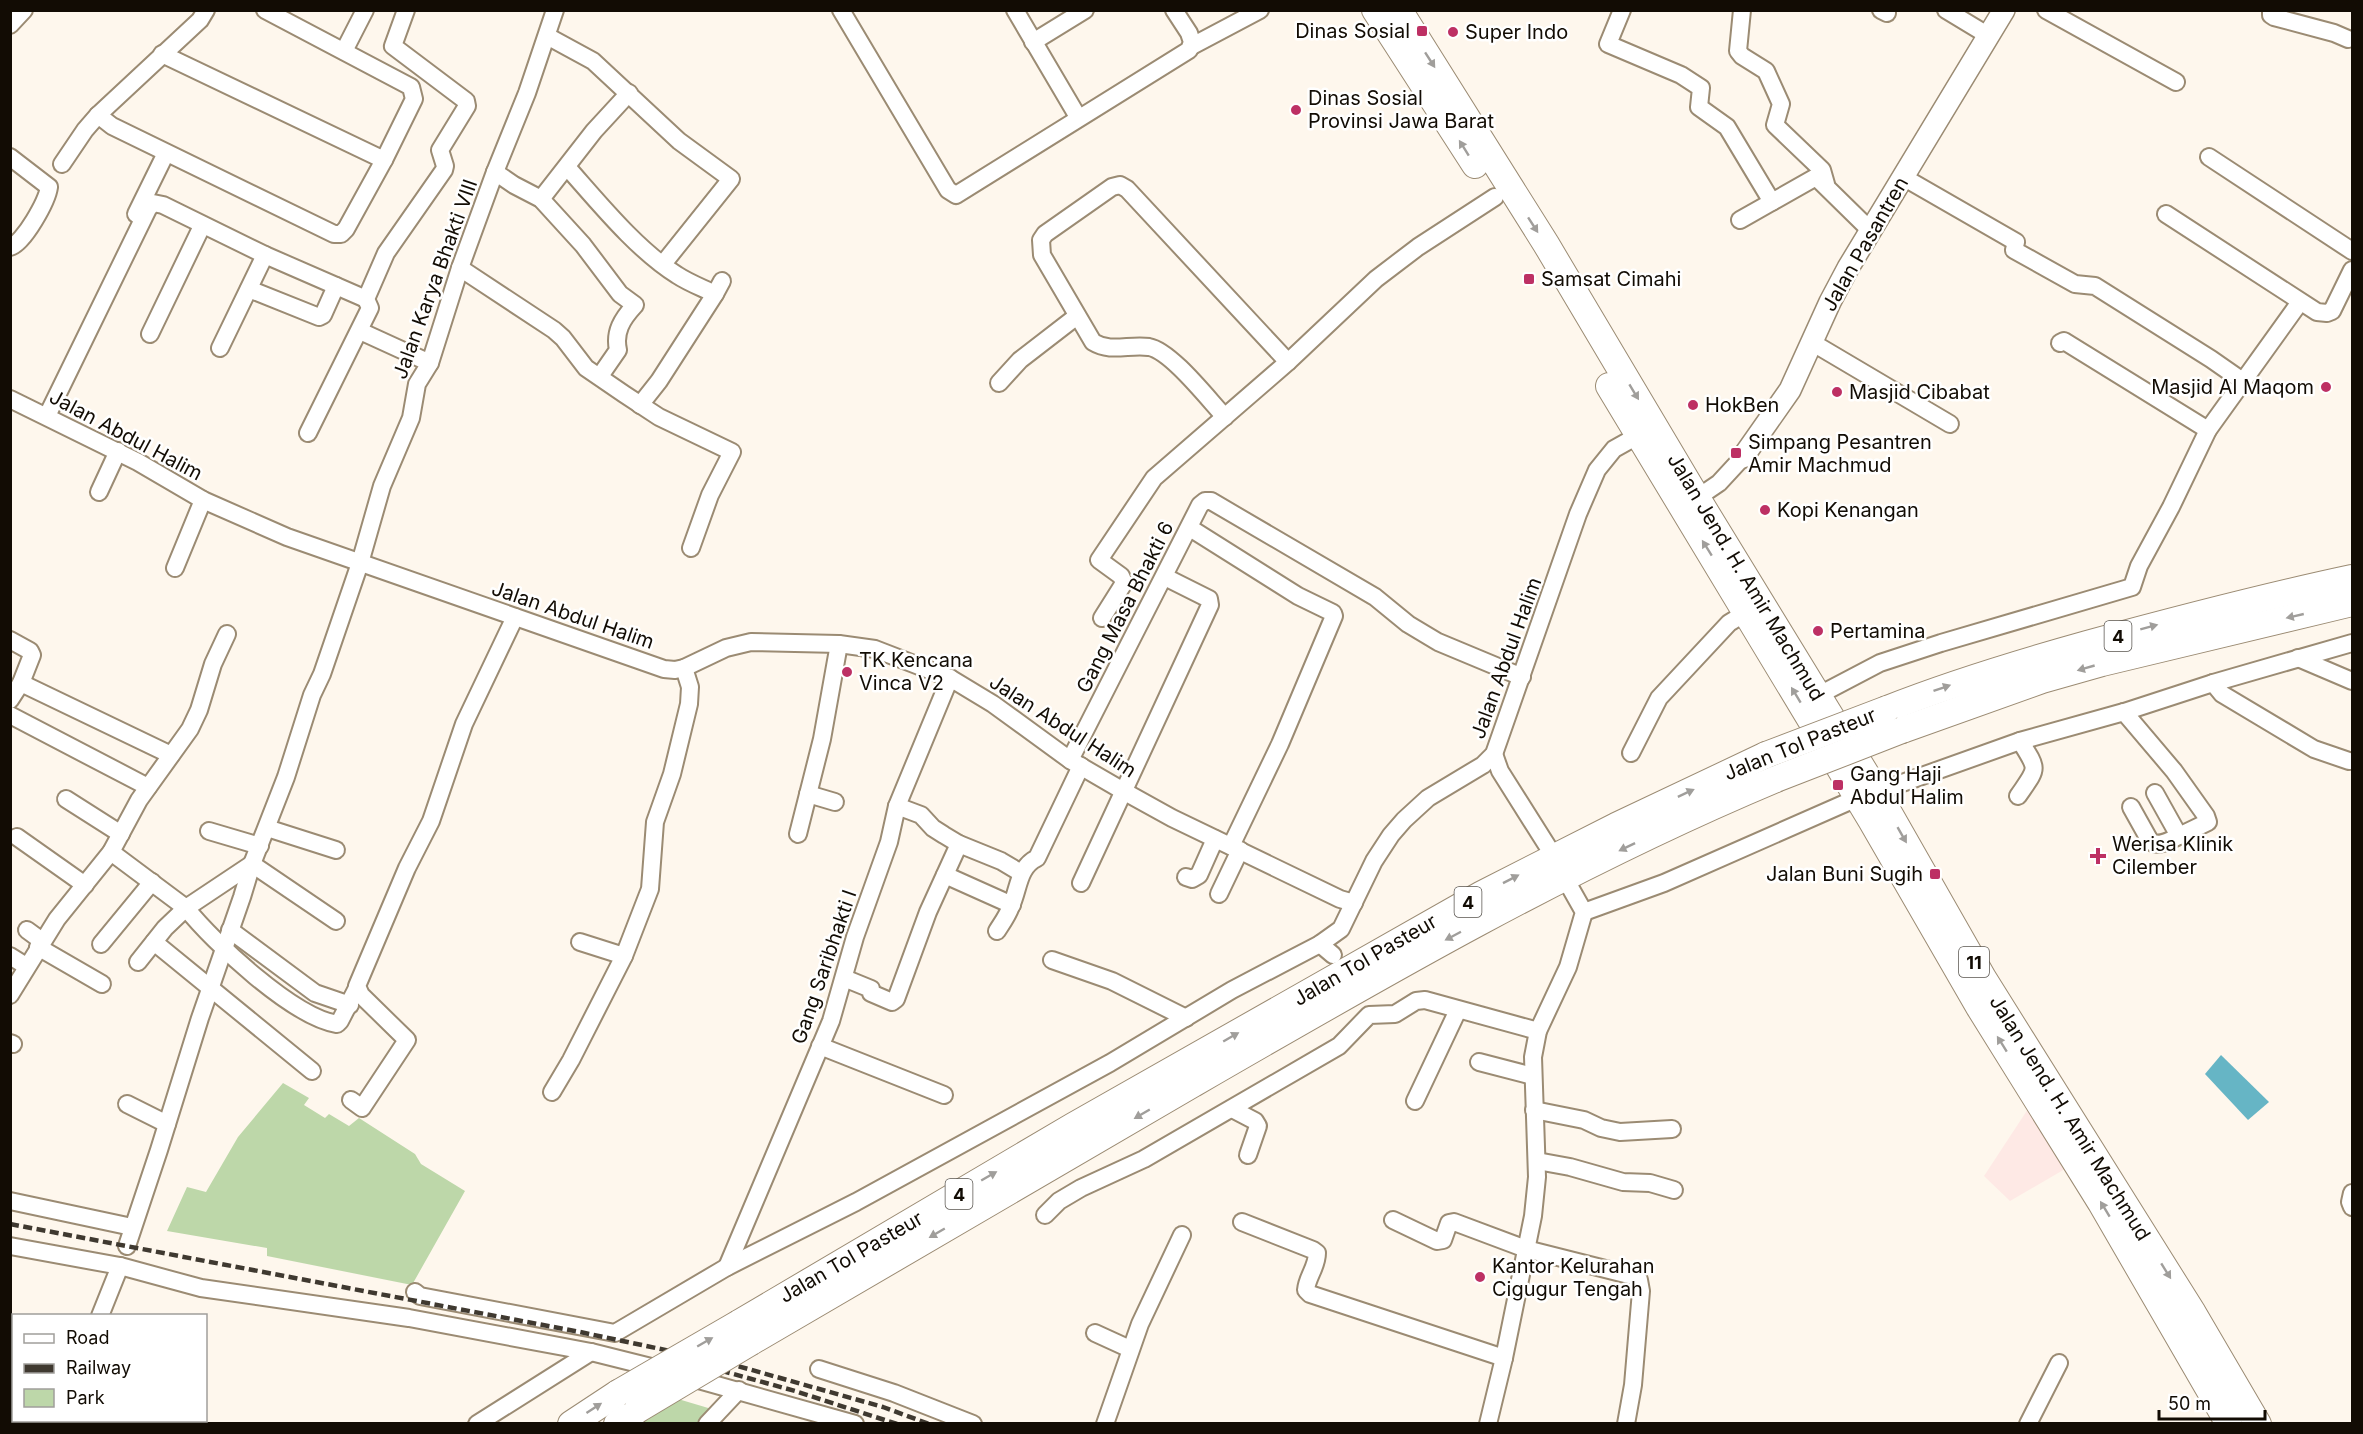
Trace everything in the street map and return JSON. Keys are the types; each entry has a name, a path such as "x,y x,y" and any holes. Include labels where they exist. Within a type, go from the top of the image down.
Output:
{"highway":[{"name":"Jalan Jend. H. Amir Machmud","path":"1375,10 1495,197 1639,435 1739,617 1867,795"},
{"name":"Jalan Jend. H. Amir Machmud","path":"1399,10 1546,244 1697,498 1819,695 1867,795 1979,1007 2101,1203 2199,1348 2258,1424"},
{"name":"Jalan Tol Pasteur","path":"571,1424 618,1393 745,1332 1186,1075 1482,894 1616,826 1766,755 1942,687 2153,626 2352,578"},
{"name":"Jalan Tol Pasteur","path":"1186,1075 1376,978 1497,912 1623,849 1776,779 1964,707 2062,675 2352,603"},
{"name":"Jalan Tol Pasteur","path":"627,1417 745,1332"},
{"name":"Jalan Jend. H. Amir Machmud","path":"2199,1348 2229,1424"}],"main road":[{"name":"Jalan Pasantren","path":"1743,458 1790,390 1830,302 1870,231 2004,10"}],"street":[{"path":"10,25 24,10"},
{"path":"62,164 98,115 200,20 206,10"},
{"path":"98,115 112,126 166,153 334,234 341,234 346,229 384,160 414,99 414,92 411,87 265,10"},
{"path":"344,51 365,10"},
{"path":"366,299 386,253 444,170 440,150 467,106 466,100 393,46 406,10"},
{"name":"Jalan Karya Bhakti VIII","path":"127,1246 252,864 267,828 360,563 382,486 411,418 417,384 430,363 460,268 527,93 555,10"},
{"path":"841,10 952,193 961,193 1078,117 1174,60 1192,46 1260,10"},
{"path":"1015,10 1078,117"},
{"path":"1033,42 1085,10"},
{"path":"1173,10 1189,33 1192,46"},
{"path":"1622,10 1608,44 1681,75 1701,88 1699,107 1727,127 1772,202"},
{"path":"1742,10 1738,51 1766,71 1781,104 1775,125 1822,170 1826,184"},
{"path":"1946,10 1989,36"},
{"path":"2046,10 2176,82"},
{"path":"2271,10 2271,15 2274,17 2348,39"},
{"path":"547,36 593,61 679,141 731,179 663,264"},
{"path":"162,54 384,160"},
{"path":"541,199 594,131 629,93"},
{"path":"44,398 166,153"},
{"path":"10,157 49,187 48,196 22,238 16,246 10,248"},
{"path":"2209,157 2352,251"},
{"path":"567,167 628,234 677,276 718,287 659,381 640,405"},
{"path":"495,172 541,199 583,245 620,294 635,305 628,312 615,337 618,350 600,376"},
{"path":"1740,220 1814,177 1826,184 1870,231"},
{"path":"1903,177 2016,242 2014,250 2075,284 2095,286 2244,382"},
{"path":"1225,417 1165,354 1144,347 1102,347 1093,342 1042,255 1041,240 1055,227 1112,187 1120,185 1127,189 1288,362"},
{"path":"1102,618 1124,583 1121,576 1099,560 1154,478 1288,362 1376,279 1418,247 1495,197"},
{"path":"47,416 153,203 366,299 370,308 308,433"},
{"path":"2166,214 2318,312 2332,311 2352,270"},
{"path":"150,334 202,226"},
{"path":"220,348 265,255"},
{"path":"460,268 554,330 586,368 640,405 659,417 732,453 710,495 691,548"},
{"path":"249,289 319,317 323,315 336,286"},
{"path":"1819,695 1880,663 2132,587 2139,566 2171,507 2208,430 2300,302"},
{"path":"999,383 1020,360 1077,316"},
{"path":"360,330 430,363"},
{"path":"2060,343 2064,341 2208,430"},
{"path":"1813,343 1950,424"},
{"name":"Jalan Abdul Halim","path":"10,399 118,451 203,500 287,537 664,669 684,668 738,643 839,644 875,649 950,678 993,704 1076,763 1125,792 1215,839 1340,899 1354,903 1374,861 1390,835 1404,819 1428,798 1483,765 1494,754 1578,514 1597,470 1614,449 1639,435"},
{"path":"99,492 118,451"},
{"name":"Jalan Pasantren","path":"1697,498 1719,483 1743,458"},
{"path":"175,568 203,500"},
{"name":"Gang Masa Bhakti 6","path":"1021,873 1029,861 1037,858 1076,763 1200,505 1205,501 1211,501 1376,597 1408,624 1438,642 1522,677"},
{"path":"1190,528 1289,590 1333,613 1334,616 1236,848 1219,894"},
{"path":"1081,883 1210,605 1209,599 1165,577"},
{"path":"111,852 186,908 224,950 300,1009 326,1022 337,1024 350,1005 407,868 431,821 464,724 515,617"},
{"path":"1630,753 1659,698 1739,617"},
{"path":"10,995 40,944 57,919 111,852 148,788 190,729 199,710 213,664 227,634"},
{"path":"10,639 32,653 32,660 10,700"},
{"path":"1584,912 1664,883 1867,795 2019,741 2124,712 2213,683 2352,643"},
{"path":"798,834 822,739 839,644"},
{"path":"2298,658 2352,681"},
{"path":"552,1092 571,1060 624,956 650,889 655,822 672,774 689,704 690,687 684,668"},
{"name":"Gang Saribhakti I","path":"727,1267 820,1046 889,842 897,806 950,678"},
{"path":"21,683 171,755"},
{"path":"2213,683 2223,694 2314,749 2349,761"},
{"path":"2124,712 2174,771 2208,822 2159,845 2150,841 2131,807"},
{"path":"10,715 148,788"},
{"path":"2018,796 2035,771 2035,765 2019,741"},
{"path":"1494,754 1500,771 1548,847"},
{"path":"2155,793 2179,836"},
{"path":"808,794 835,802"},
{"path":"66,800 121,834"},
{"path":"897,806 921,814 933,828 959,844 1001,861 1021,873 1012,905 997,931"},
{"path":"267,828 336,850"},
{"path":"210,831 260,846"},
{"path":"17,837 85,885"},
{"path":"1186,877 1192,879 1199,875 1215,839"},
{"path":"844,978 870,989 871,993 886,1000 892,1002 896,999 928,912 959,844"},
{"path":"138,962 186,908 252,864 336,921"},
{"path":"945,875 1012,905"},
{"path":"100,944 152,882"},
{"path":"1488,1424 1533,1216 1537,1161 1533,1057 1538,1031 1568,967 1584,912 1571,889"},
{"path":"415,1292 420,1296 615,1333 727,1267 867,1196 1110,1063 1232,990 1326,949 1341,929 1354,903"},
{"path":"27,930 40,944 102,984"},
{"path":"230,930 315,993 350,1005"},
{"path":"154,942 312,1071"},
{"path":"580,942 624,956"},
{"path":"10,956 26,966"},
{"path":"1053,960 1112,981 1186,1018"},
{"path":"351,1100 362,1108 407,1040 361,996 357,988"},
{"path":"1045,1215 1059,1201 1081,1188 1144,1159 1339,1046 1365,1010 1395,1014 1416,1001 1425,1000 1538,1031"},
{"path":"1415,1101 1458,1010"},
{"path":"820,1046 944,1095"},
{"path":"1479,1062 1533,1076"},
{"path":"127,1104 167,1124"},
{"path":"1232,1109 1255,1121 1258,1126 1248,1155"},
{"path":"1534,1110 1584,1120 1601,1128 1620,1132 1672,1129"},
{"path":"1537,1161 1570,1167 1623,1182 1650,1183 1674,1190"},
{"path":"2352,1193 2350,1202 2352,1207"},
{"path":"10,1201 132,1227"},
{"path":"1393,1220 1437,1241 1443,1240 1449,1223 1454,1222 1526,1249 1633,1276 1639,1280 1641,1291 1633,1385 1626,1424"},
{"path":"1242,1222 1317,1253 1307,1284 1306,1290 1310,1294 1504,1358"},
{"path":"1105,1424 1147,1306 1182,1235"},
{"path":"10,1246 120,1266 201,1288 409,1318 591,1352 740,1390 855,1424"},
{"path":"101,1314 120,1266"},
{"path":"1095,1333 1130,1349"},
{"path":"477,1424 591,1352"},
{"path":"2028,1424 2059,1364"},
{"path":"819,1369 894,1393 973,1424"},
{"path":"707,1424 740,1390"}],"shaded area":[{"path":"2028,1109 2065,1169 2010,1201 1984,1176"}],"green space":[{"path":"283,1083 309,1098 304,1105 325,1118 329,1114 349,1126 359,1118 415,1154 421,1164 465,1191 412,1285 267,1256 267,1248 167,1231 187,1187 206,1192 238,1137"},
{"path":"678,1399 715,1410 702,1423 641,1424"}],"water":[{"path":"2221,1055 2269,1102 2248,1120 2205,1074"}],"railway":[{"path":"10,1224 580,1332 727,1363 883,1407 929,1424"},
{"path":"708,1367 795,1391 897,1424"}],"place":[{"name":"Dinas Sosial","path":"1422,31"},
{"name":"Super Indo","path":"1453,32"},
{"name":"Dinas Sosial Provinsi Jawa Barat","path":"1296,110"},
{"name":"Samsat Cimahi","path":"1529,279"},
{"name":"Masjid Al Maqom","path":"2326,387"},
{"name":"Masjid Cibabat","path":"1837,392"},
{"name":"HokBen","path":"1693,405"},
{"name":"Simpang Pesantren Amir Machmud","path":"1736,453"},
{"name":"Kopi Kenangan","path":"1765,510"},
{"name":"Pertamina","path":"1818,631"},
{"name":"TK Kencana Vinca V2","path":"847,672"},
{"name":"Gang Haji Abdul Halim","path":"1838,785"},
{"name":"Werisa Klinik Cilember","path":"2098,856"},
{"name":"Jalan Buni Sugih","path":"1935,874"},
{"name":"Kantor Kelurahan Cigugur Tengah","path":"1480,1277"}]}
